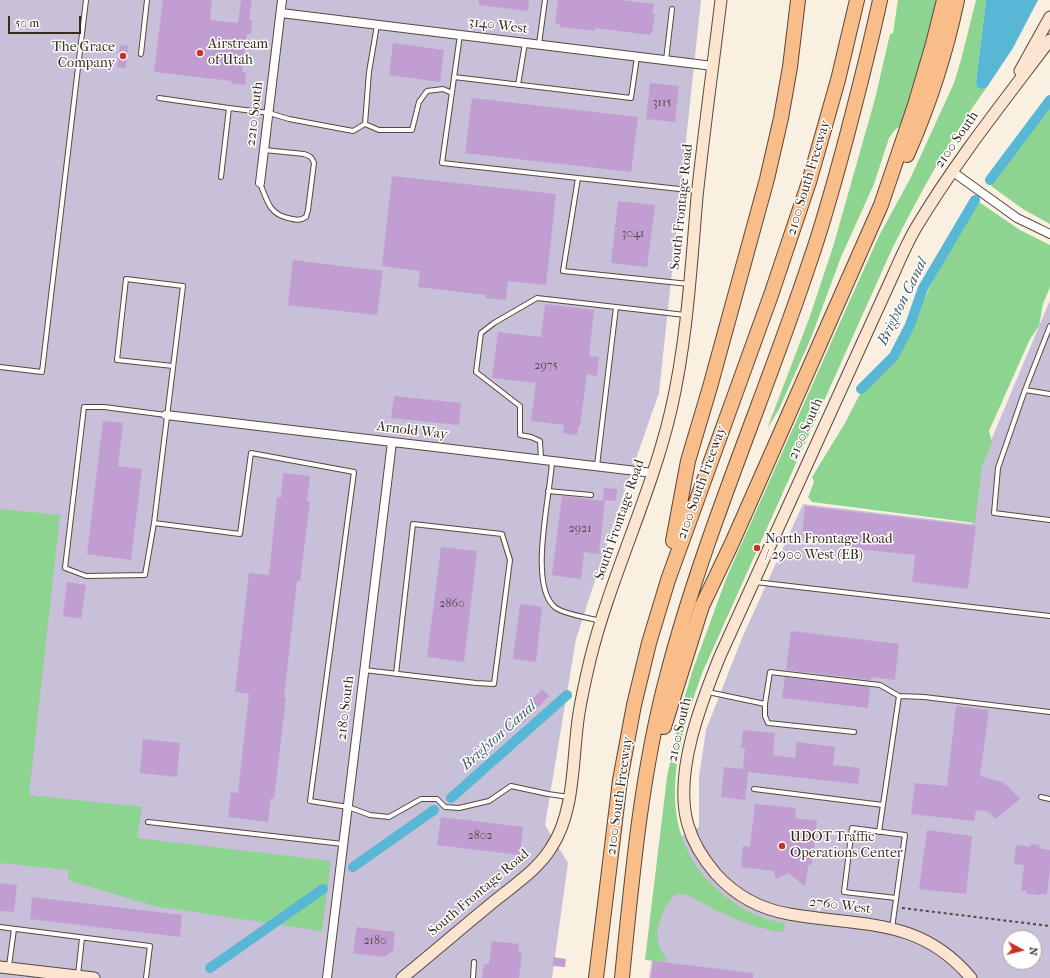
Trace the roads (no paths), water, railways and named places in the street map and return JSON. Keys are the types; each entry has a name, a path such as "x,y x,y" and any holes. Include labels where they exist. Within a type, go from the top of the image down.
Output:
{"highway":[{"path":"657,614 677,526 688,461 710,387 767,179 781,118 790,68 798,0"},
{"name":"2100 South Freeway","path":"596,978 620,780 634,705 657,614 682,538 787,250 819,148 838,80 857,0"},
{"name":"2100 South Freeway","path":"622,978 642,797 651,744 663,690 695,581 819,235 859,91 880,0"},
{"path":"881,205 920,91 944,0"},
{"path":"632,878 647,799 667,713 702,606 732,543 881,205 906,158 928,105 936,81 957,0"}],"main road":[{"name":"South Frontage Road","path":"402,978 534,869 552,847 565,816 569,797 579,713 590,661 601,621 664,439 677,380 686,315 698,191 720,0"},
{"path":"984,127 1018,74 1050,17"},
{"name":"2100 South","path":"706,862 694,841 688,825 684,806 684,783 689,748 705,691 894,273 917,227 984,127 1050,40"},
{"name":"2760 West","path":"706,862 726,884 743,897 764,908 789,914 892,928 915,936 939,949 971,978"},
{"path":"9,969 92,978"}],"street":[{"name":"2210 South","path":"260,183 282,0"},
{"name":"3140 West","path":"281,13 713,66"},
{"path":"953,172 1017,218 1050,234"},
{"name":"Arnold Way","path":"166,415 653,473"},
{"name":"2180 South","path":"327,978 392,442"}],"lane":[{"path":"0,367 42,372 86,0"},
{"path":"141,54 147,0"},
{"path":"539,44 544,0"},
{"path":"666,60 672,9"},
{"path":"365,124 369,72 377,24"},
{"path":"460,35 442,163 698,191"},
{"path":"518,85 525,43"},
{"path":"454,77 630,98 637,56"},
{"path":"365,124 379,130 412,130 419,102 427,91 443,89 452,93"},
{"path":"159,98 268,113 289,120 353,131 365,124"},
{"path":"221,177 229,108"},
{"path":"260,183 274,212 280,216 297,220 306,217 314,163 313,159 304,154 264,150"},
{"path":"578,178 563,271 689,284"},
{"path":"166,415 104,407 84,407 65,568 86,576 145,574 154,523 166,415 173,366 183,286 126,279 117,360 173,366"},
{"path":"541,459 540,441 520,435 520,406 476,372 481,333 494,323 537,298 686,315"},
{"path":"597,466 616,307"},
{"path":"1050,326 1025,390 998,468 994,513 1050,520"},
{"path":"1025,390 1050,394"},
{"path":"154,523 240,534 251,453 354,472 310,801 348,807 370,815 389,817 421,799 437,799 445,807 459,808 489,801 511,786 569,797"},
{"path":"552,461 545,507 541,573 545,589 549,600 556,608 568,613 601,621"},
{"path":"548,491 591,495"},
{"path":"364,670 396,674 494,684 510,560 502,534 413,524 396,674"},
{"path":"753,582 1050,616"},
{"path":"854,732 768,723 765,716 765,704 770,672 880,685 899,696 931,698 1050,712"},
{"path":"705,691 765,704"},
{"path":"879,832 899,696"},
{"path":"754,789 883,805"},
{"path":"1041,797 1050,799"},
{"path":"148,822 343,844"},
{"path":"892,928 905,836 852,828 844,892 896,898"},
{"path":"0,927 150,946 146,978"},
{"path":"9,969 14,929"},
{"path":"78,976 82,938"},
{"path":"473,978 474,962"}],"water":[{"path":"986,0 1038,0 1013,48 987,87 982,89 977,87 976,82"}],"waterway":[{"name":"Brighton Canal","path":"990,180 1050,100"},
{"name":"Brighton Canal","path":"861,389 894,356 910,325 923,288 975,200"},
{"name":"Brighton Canal","path":"451,798 567,695"},
{"name":"Brighton Canal","path":"353,867 434,810"},
{"name":"Brighton Canal","path":"210,968 323,889"}],"place":[{"name":"Airstream of Utah","path":"200,53"},
{"name":"The Grace Company","path":"123,56"},
{"name":"North Frontage Road / 2900 West (EB)","path":"757,548"},
{"name":"UDOT Traffic Operations Center","path":"782,846"}]}
